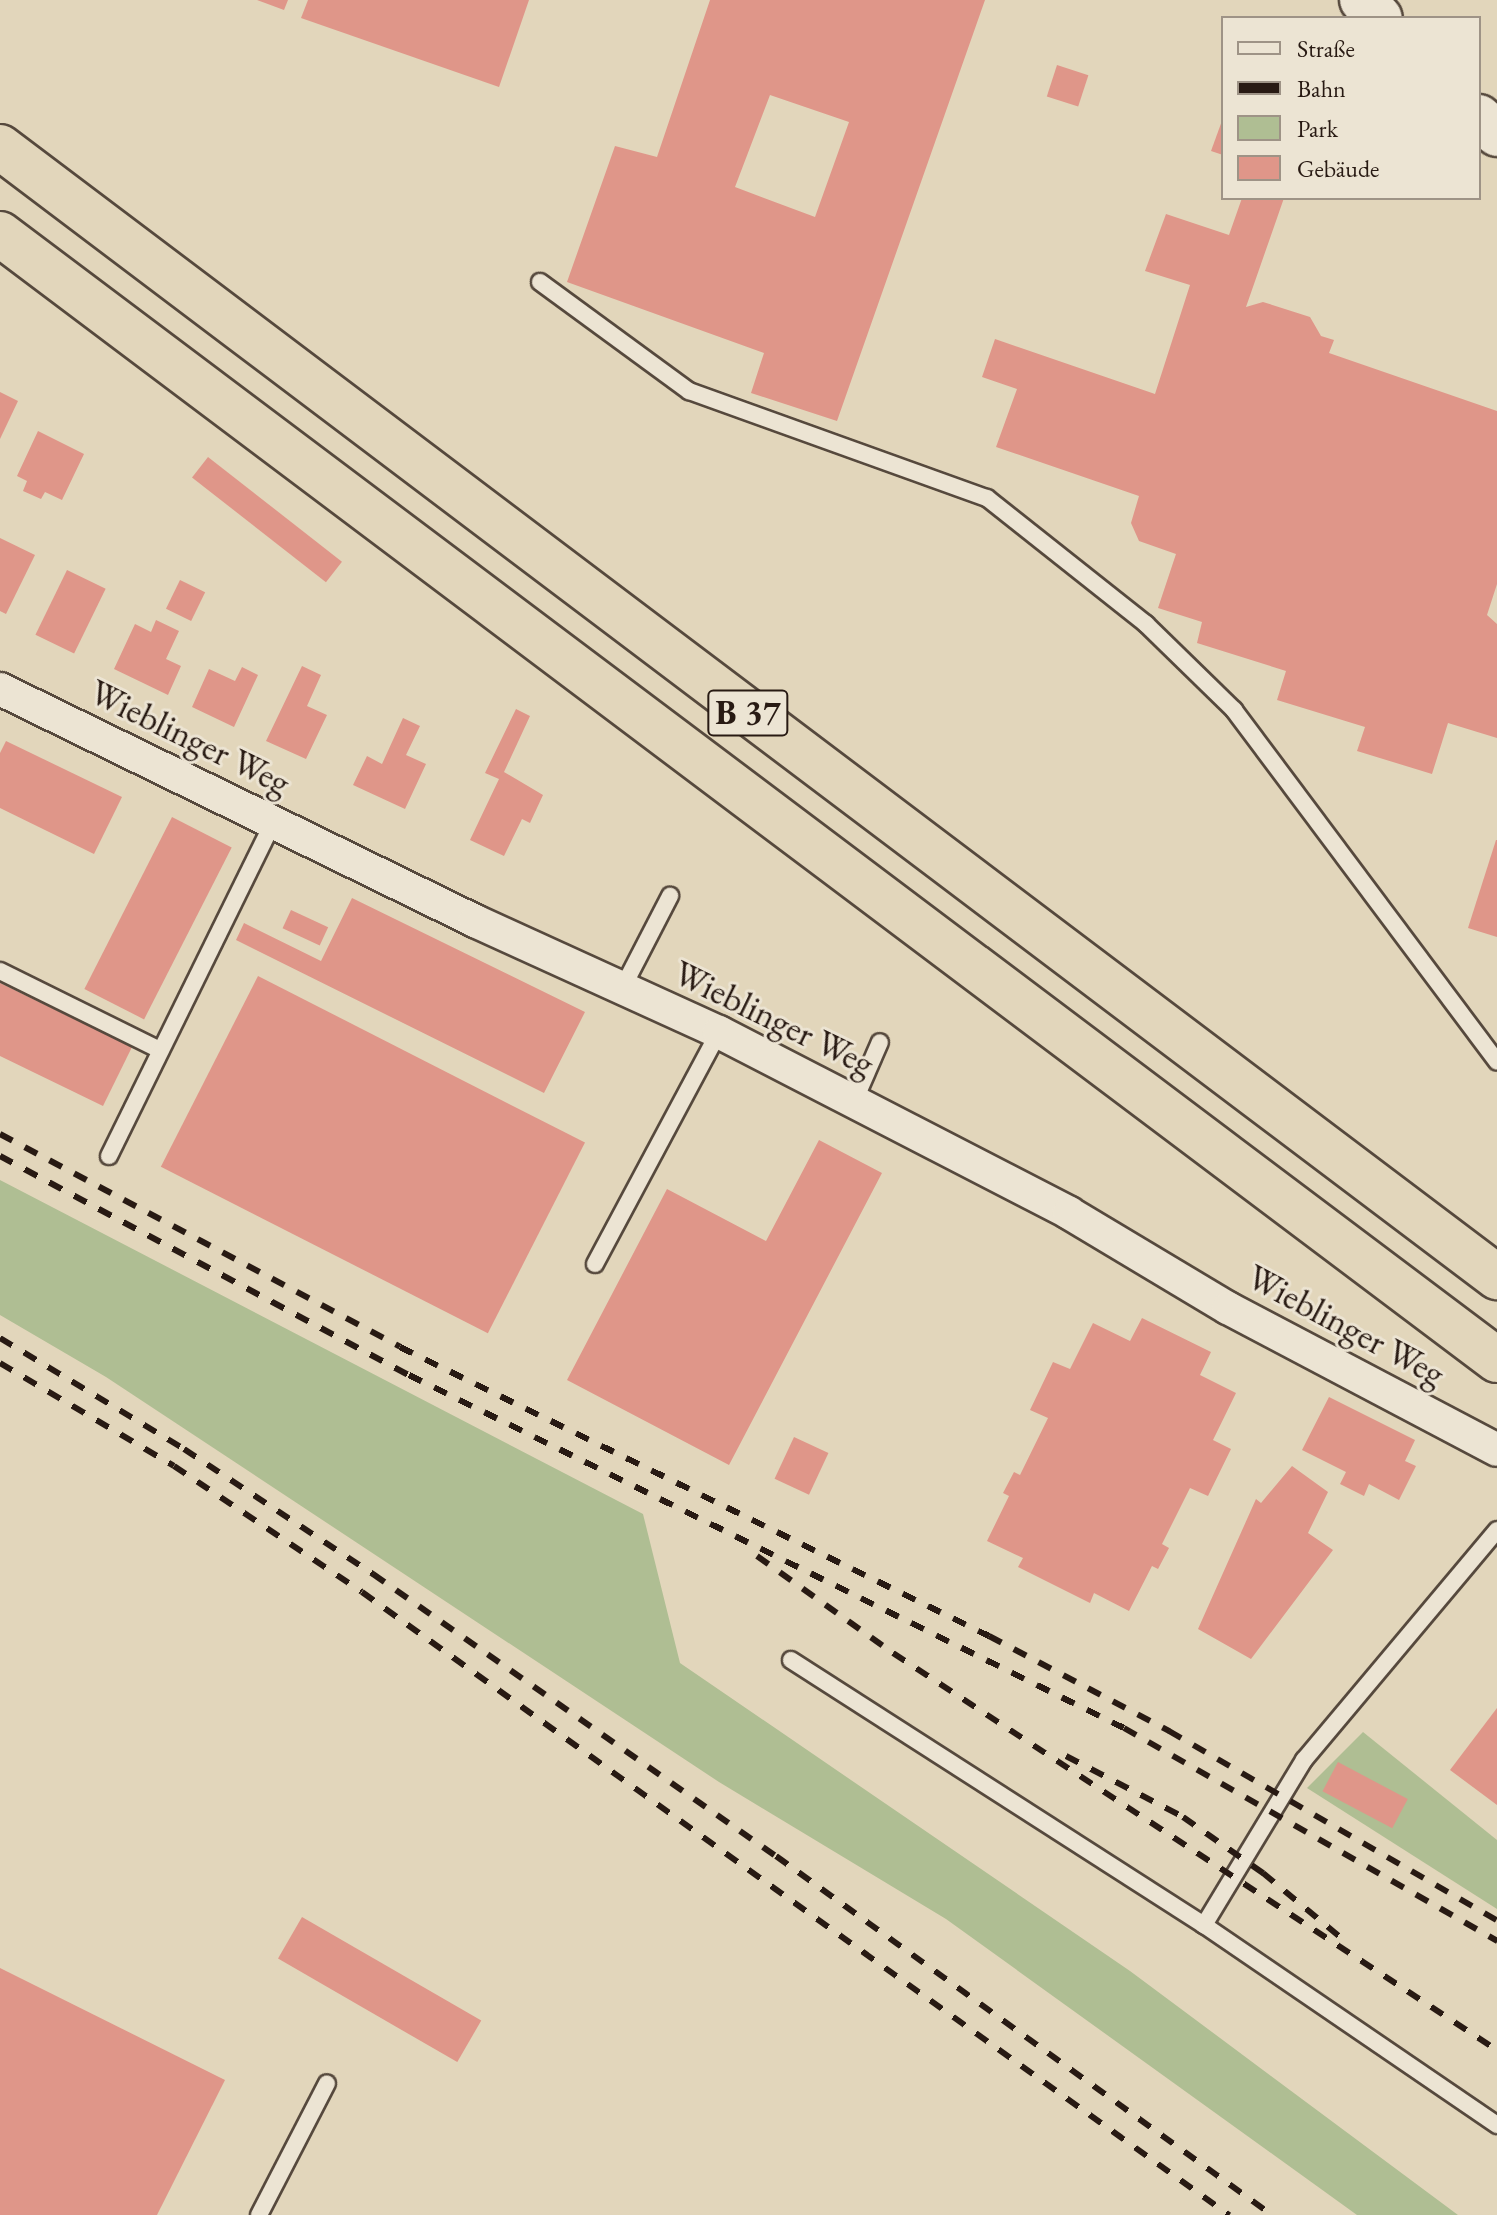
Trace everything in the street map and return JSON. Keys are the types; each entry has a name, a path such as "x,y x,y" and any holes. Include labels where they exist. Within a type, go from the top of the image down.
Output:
{"highway":[{"name":"B 37","path":"0,147 1497,1277"},
{"name":"B 37","path":"0,234 1497,1360"}],"street":[{"path":"1362,0 1378,16"},
{"path":"1481,119 1497,134"},
{"name":"Wieblinger Weg","path":"0,689 622,989 719,1032 1057,1207 1228,1308 1497,1450"}],"lane":[{"path":"540,282 689,391 987,498 1146,624 1234,710 1497,1062"},
{"path":"109,1156 273,822"},
{"path":"622,989 670,896"},
{"path":"0,971 160,1050"},
{"path":"595,1264 719,1032"},
{"path":"854,1102 880,1042"},
{"path":"1204,1925 1304,1760 1497,1530"},
{"path":"791,1660 1204,1925 1497,2125"},
{"path":"259,2215 327,2083"}],"green space":[{"path":"0,1180 643,1514 680,1663 1130,1971 1458,2215 1357,2215 946,1919 719,1782 106,1377 0,1315"},
{"path":"1363,1732 1497,1840 1497,1909 1307,1788"}],"building":[{"path":"257,0 288,0 284,10"},
{"path":"308,0 529,0 499,87 301,18"},
{"path":"710,0 985,0 837,421 751,393 764,353 567,282 615,146 657,157","holes":["770,95 849,122 815,217 735,187"]},
{"path":"1057,65 1088,75 1078,107 1047,96"},
{"path":"1221,124 1221,154 1211,151"},
{"path":"1241,200 1283,200 1246,307 1263,302 1310,317 1321,336 1334,340 1329,353 1497,411 1497,584 1487,615 1497,624 1497,738 1448,723 1432,774 1357,751 1365,727 1277,700 1286,671 1197,643 1202,622 1158,608 1176,554 1139,541 1131,523 1139,496 996,447 1017,389 982,377 995,339 1155,394 1190,285 1145,271 1166,214 1229,235"},
{"path":"0,392 18,401 0,439"},
{"path":"38,431 84,454 62,500 45,492 41,499 23,491 27,481 17,476"},
{"path":"208,457 342,562 326,582 192,477"},
{"path":"0,538 35,555 6,614 0,611"},
{"path":"67,570 106,589 74,654 35,635"},
{"path":"180,580 205,592 191,621 166,609"},
{"path":"156,620 179,631 166,659 181,666 168,695 114,669 135,624 151,632"},
{"path":"302,666 321,675 307,706 327,715 306,759 266,741"},
{"path":"242,667 258,675 234,727 192,707 209,669 235,681"},
{"path":"516,709 530,716 504,772 543,795 530,823 522,819 504,856 470,840 499,779 485,773"},
{"path":"403,718 420,726 406,755 426,764 405,809 353,785 367,756 382,764"},
{"path":"6,741 122,797 94,854 0,808 0,753"},
{"path":"172,817 232,847 144,1019 84,989"},
{"path":"1497,840 1497,937 1468,928"},
{"path":"352,898 585,1012 544,1093 236,940 244,923 321,961"},
{"path":"291,910 328,927 320,945 283,928"},
{"path":"258,976 585,1143 488,1333 161,1167"},
{"path":"0,983 132,1047 103,1106 0,1056"},
{"path":"819,1140 882,1173 729,1465 567,1380 667,1189 766,1241"},
{"path":"1142,1318 1211,1352 1200,1375 1236,1393 1213,1440 1231,1449 1208,1496 1190,1488 1162,1544 1169,1548 1158,1569 1152,1566 1129,1611 1094,1593 1090,1603 1018,1567 1023,1558 987,1541 1009,1496 1003,1493 1014,1472 1020,1475 1048,1418 1030,1410 1053,1362 1070,1369 1093,1323 1130,1341"},
{"path":"1329,1397 1415,1440 1405,1461 1416,1466 1399,1500 1369,1484 1364,1496 1340,1484 1346,1472 1302,1450"},
{"path":"794,1437 828,1453 809,1495 775,1479"},
{"path":"1292,1466 1328,1492 1308,1533 1333,1550 1251,1659 1198,1629 1256,1499 1261,1503"},
{"path":"1497,1708 1497,1805 1450,1770"},
{"path":"1338,1762 1408,1799 1392,1828 1323,1791"},
{"path":"302,1917 481,2020 457,2062 278,1959"},
{"path":"0,1968 225,2080 157,2215 0,2215"}],"railway":[{"path":"0,1134 400,1347 989,1636 1169,1731 1497,1920"},
{"path":"0,1156 409,1375 1124,1728 1497,1941"},
{"path":"0,1338 184,1449 373,1574 776,1856 1272,2215"},
{"path":"0,1363 174,1466 362,1592 1229,2215"},
{"path":"757,1556 893,1653 1497,2050"},
{"path":"1066,1756 1183,1817 1263,1873 1339,1936"}]}
